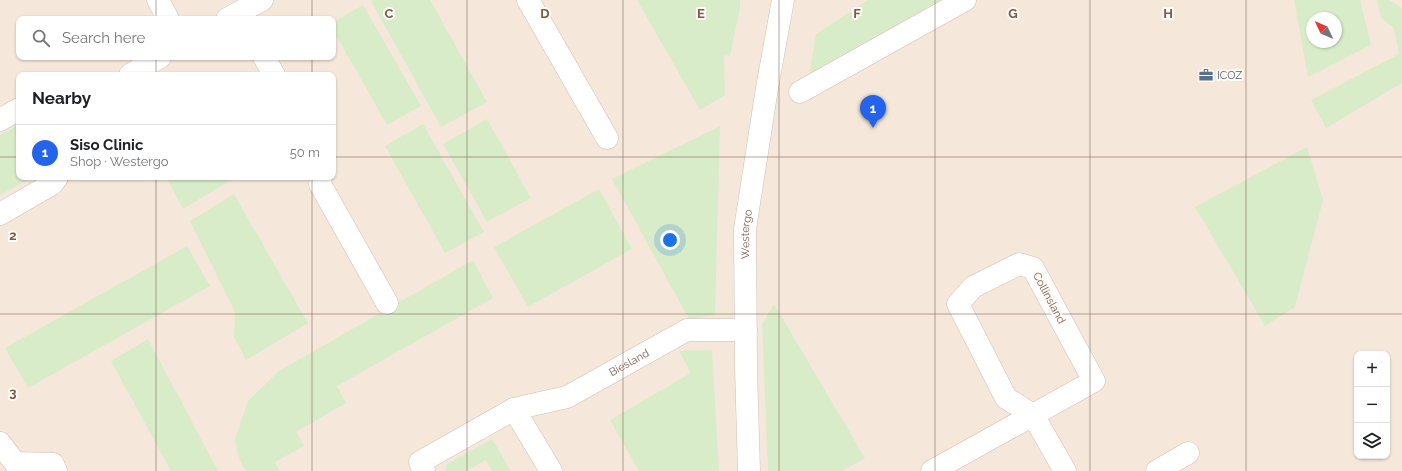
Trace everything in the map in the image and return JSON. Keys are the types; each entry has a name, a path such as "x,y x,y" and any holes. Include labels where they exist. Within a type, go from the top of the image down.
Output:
{"street":[{"path":"158,0 166,16"},
{"path":"238,16 262,0"},
{"path":"528,0 606,138"},
{"name":"Westergo","path":"749,471 745,229 767,88 783,0"},
{"path":"800,92 965,0"},
{"path":"135,72 155,60"},
{"path":"266,60 272,72"},
{"path":"0,120 16,111"},
{"path":"0,214 52,184 55,180"},
{"path":"321,180 320,184 387,303"},
{"name":"Collinsland","path":"932,471 1094,381 1033,268 1018,264 973,287 958,304 1006,398 1033,414"},
{"name":"Biesland","path":"424,471 420,462 514,409 567,397 687,330 746,330"},
{"path":"514,409 552,471"},
{"path":"1033,414 1065,471"},
{"path":"0,443 15,463 53,464 56,471"},
{"path":"1157,471 1188,453"}],"shaded area":[{"path":"0,0 1402,0 1402,471 0,471"}],"green space":[{"path":"430,0 487,102 441,127 371,1"},
{"path":"637,0 740,0 740,8 730,56 724,55 725,95 700,110"},
{"path":"868,0 942,0 809,77 816,34"},
{"path":"1294,0 1360,0 1371,45 1308,77"},
{"path":"1377,0 1389,0 1402,8 1402,83 1326,128 1311,100 1399,54 1394,28 1381,18"},
{"path":"363,5 421,106 387,125 336,35 336,20"},
{"path":"487,119 531,198 487,222 443,144"},
{"path":"423,124 484,232 445,253 385,146"},
{"path":"16,126 16,180 28,180 0,195 0,135"},
{"path":"720,126 715,315 689,319 612,179"},
{"path":"1307,147 1323,200 1295,307 1265,326 1195,207"},
{"path":"168,180 231,180 183,209"},
{"path":"599,189 632,249 528,307 494,247"},
{"path":"234,194 308,323 246,360 234,337 235,312 190,221"},
{"path":"187,246 210,286 28,388 5,348"},
{"path":"473,260 493,298 337,386 346,403 296,432 304,446 275,462 280,471 246,471 239,459 235,439 248,401 279,371"},
{"path":"774,304 865,458 842,471 768,471 762,324"},
{"path":"148,339 218,471 171,471 111,361"},
{"path":"712,350 719,471 639,471 610,420 691,373 679,351"},
{"path":"492,439 511,471 492,471 486,460 466,471 445,470 447,464"}],"place":[{"name":"ICOZ","path":"1206,75"},
{"name":"Siso Clinic","path":"873,128"}]}
